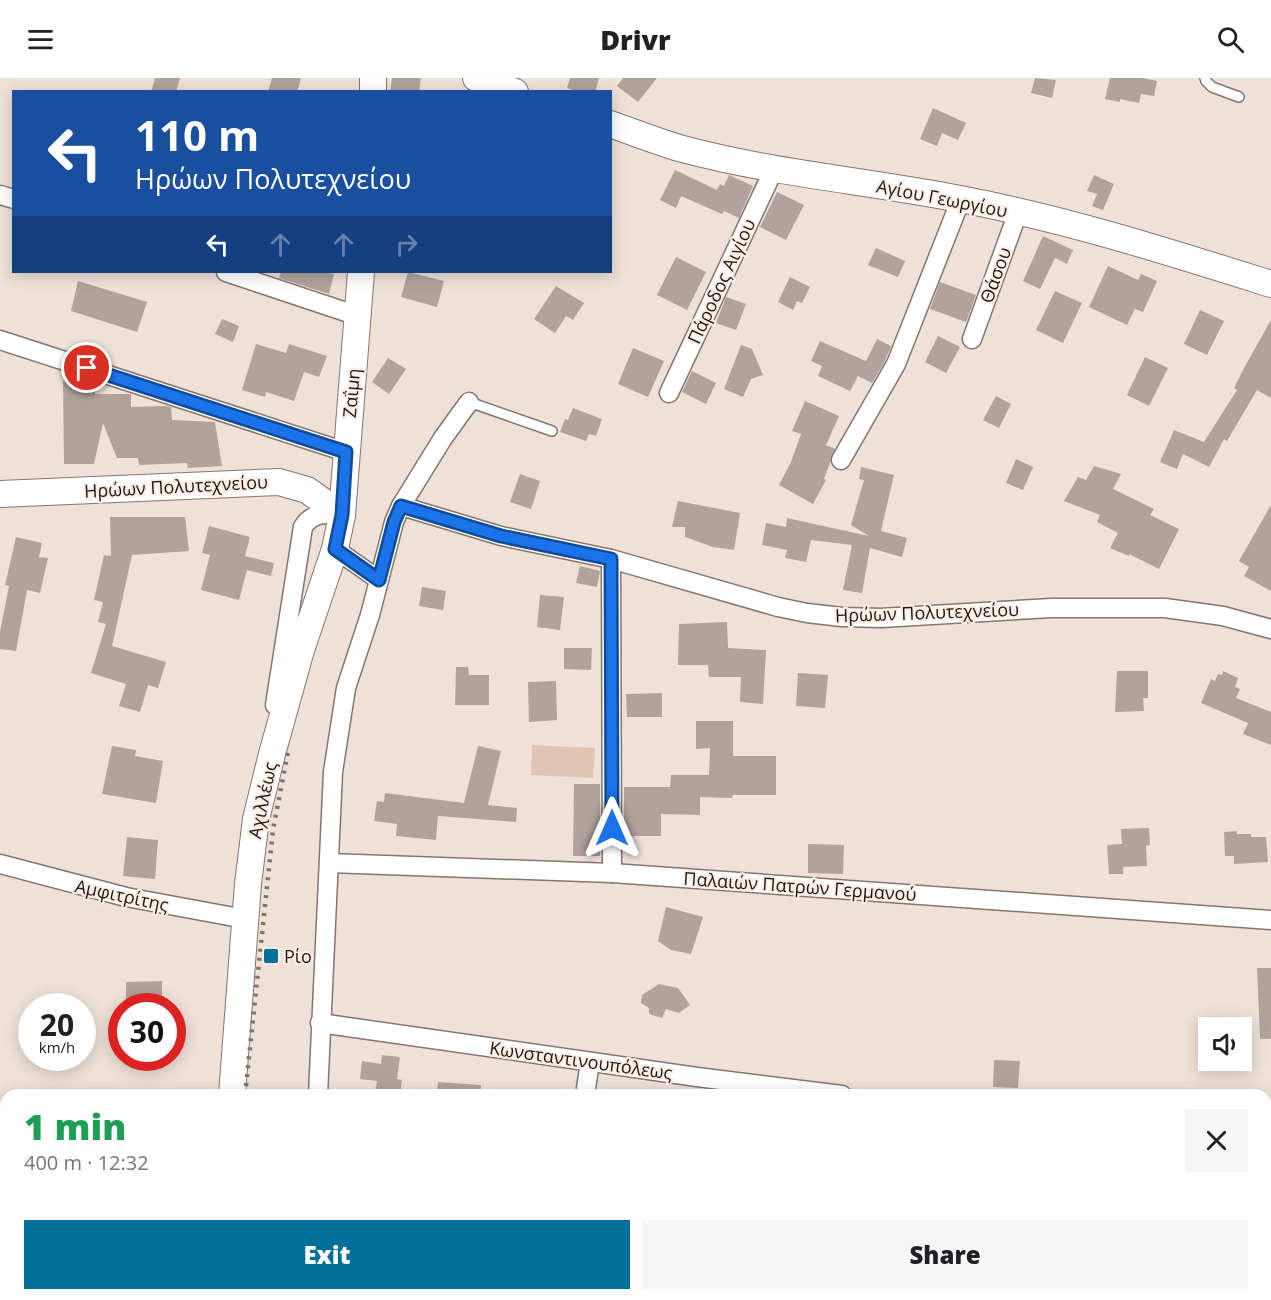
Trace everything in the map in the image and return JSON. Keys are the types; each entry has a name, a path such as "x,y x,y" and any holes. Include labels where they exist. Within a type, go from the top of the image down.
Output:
{"street":[{"path":"476,78 509,90"},
{"name":"Αγίου Γεωργίου","path":"612,125 677,147 774,169 961,199 1018,212 1154,248 1271,284"},
{"name":"Πάροδος Αιγίου","path":"669,393 774,169"},
{"path":"841,460 896,364 961,199"},
{"name":"Θάσου","path":"972,339 1018,212"},
{"path":"229,273 358,316"},
{"name":"Ζαΐμη","path":"342,515 361,273"},
{"path":"0,340 346,452"},
{"path":"318,1089 333,772 346,688 370,615 394,522 401,506 442,438 469,402"},
{"name":"Ηρώων Πολυτεχνείου","path":"0,494 279,482 307,490 342,515"},
{"name":"Ηρώων Πολυτεχνείου","path":"401,506 501,536 611,559 778,607 807,613 881,618 1051,608 1165,608 1223,616 1271,629"},
{"path":"275,743 271,737 270,727 283,659 301,532 311,517 323,514 342,515"},
{"name":"Αχιλλέως","path":"232,1089 245,919 256,819 304,639 335,549 342,515"},
{"path":"335,549 379,580"},
{"path":"611,559 612,873"},
{"name":"Παλαιών Πατρών Γερμανού","path":"329,863 612,873 1271,920"},
{"name":"Αμφιτρίτης","path":"0,864 126,897 245,919"},
{"name":"Κωνσταντινουπόλεως","path":"320,1023 590,1062 696,1086 743,1089"},
{"path":"586,1089 590,1062"}],"lane":[{"path":"1205,78 1212,87 1239,97"},
{"path":"469,402 552,431"}],"shaded area":[{"path":"532,745 595,748 593,778 531,775"}],"building":[{"path":"155,78 180,78 177,90 152,90"},
{"path":"272,78 301,78 298,90 269,90"},
{"path":"392,78 421,78 419,90 390,90"},
{"path":"570,78 599,78 596,90 567,88"},
{"path":"623,78 657,78 638,102 617,86"},
{"path":"1035,78 1056,80 1052,98 1031,93"},
{"path":"1110,78 1142,78 1157,81 1154,96 1141,94 1139,103 1105,99"},
{"path":"933,108 966,123 958,140 942,133 937,146 920,139"},
{"path":"675,170 717,190 720,184 724,186 729,175 753,186 739,218 724,211 722,214 681,196 676,208 660,200"},
{"path":"1094,175 1114,184 1103,210 1092,206 1097,194 1087,191"},
{"path":"777,192 804,205 786,240 760,227"},
{"path":"1043,236 1073,250 1067,264 1055,258 1040,289 1023,281"},
{"path":"876,248 905,261 898,277 868,265"},
{"path":"676,257 706,272 687,310 657,295"},
{"path":"1108,266 1138,280 1141,274 1157,281 1143,312 1135,309 1127,325 1089,307"},
{"path":"281,273 334,274 329,294 279,278"},
{"path":"408,273 444,281 437,307 401,297"},
{"path":"790,277 810,287 802,303 797,301 793,310 778,302"},
{"path":"78,281 147,302 137,332 71,311"},
{"path":"940,282 976,295 966,322 930,309"},
{"path":"556,286 584,303 573,320 566,316 555,333 534,319"},
{"path":"1055,291 1082,303 1063,343 1036,330"},
{"path":"726,297 746,304 736,330 716,323"},
{"path":"1200,310 1224,321 1207,355 1184,344"},
{"path":"222,319 239,326 233,342 215,334"},
{"path":"1271,320 1271,398 1257,390 1227,441 1224,439 1209,467 1183,454 1177,469 1160,462 1174,430 1204,442 1237,390 1234,388"},
{"path":"938,336 960,347 946,373 925,362"},
{"path":"877,339 891,346 872,383 858,376 850,391 818,376 822,366 811,361 820,341 866,361"},
{"path":"256,344 286,353 289,344 327,356 319,377 304,372 294,401 266,392 265,397 242,390"},
{"path":"741,345 752,349 763,375 751,379 743,397 724,389"},
{"path":"633,348 664,361 648,397 618,384"},
{"path":"1145,357 1168,368 1149,406 1127,395"},
{"path":"388,358 406,369 389,394 372,382"},
{"path":"692,371 716,383 706,404 682,392"},
{"path":"88,380 95,383 95,394 131,394 131,407 166,406 171,407 172,420 215,422 222,466 188,468 187,463 139,465 138,458 117,458 103,423 94,464 64,464 63,381"},
{"path":"996,396 1011,404 999,428 983,420"},
{"path":"805,401 839,416 826,445 835,449 824,479 826,480 813,504 779,485 791,462 801,434 792,431"},
{"path":"573,408 602,419 596,436 589,434 586,441 560,432"},
{"path":"1016,459 1033,467 1023,490 1006,483"},
{"path":"1094,466 1121,474 1113,489 1154,509 1150,515 1179,529 1159,569 1129,554 1129,556 1110,548 1118,533 1097,522 1100,515 1064,501 1078,477 1086,480"},
{"path":"861,467 894,475 881,531 907,538 902,557 870,548 862,593 843,590 852,545 811,540 806,562 785,558 787,550 762,545 766,523 786,527 787,518 869,536 851,525 864,480 859,479"},
{"path":"520,474 540,481 531,509 510,502"},
{"path":"678,501 740,513 734,550 713,547 685,537 685,527 672,527"},
{"path":"1271,505 1271,591 1244,576 1249,567 1239,561"},
{"path":"110,517 185,517 189,551 132,555 112,646 166,662 158,688 148,685 140,712 119,706 126,684 91,673 106,624 98,622 103,602 94,600 104,555 111,556"},
{"path":"209,526 250,537 245,556 274,563 271,576 247,570 239,600 201,590 210,555 202,553"},
{"path":"16,537 42,543 39,557 48,558 40,593 27,590 16,651 0,649 0,632 9,586 5,585"},
{"path":"580,566 600,571 597,587 576,583"},
{"path":"422,587 446,591 443,610 419,606"},
{"path":"540,595 564,597 560,630 537,627"},
{"path":"727,622 728,648 766,650 763,704 740,702 741,677 709,677 708,665 678,665 679,624"},
{"path":"564,648 592,648 591,670 564,669"},
{"path":"456,667 468,667 469,675 489,675 489,705 455,705"},
{"path":"1117,671 1148,671 1148,698 1143,698 1144,711 1115,712"},
{"path":"1223,671 1238,678 1235,687 1240,689 1236,698 1271,712 1271,745 1243,734 1248,723 1201,703 1211,679 1215,681 1218,674 1222,675"},
{"path":"798,673 828,675 825,708 796,706"},
{"path":"556,681 557,720 529,722 528,682"},
{"path":"662,693 662,717 627,717 626,694"},
{"path":"696,721 733,721 733,756 776,756 776,795 733,795 732,798 700,797 700,815 661,814 661,836 624,836 624,787 670,787 671,775 709,775 710,748 696,749"},
{"path":"112,746 136,750 135,756 163,761 156,803 102,794"},
{"path":"478,746 501,751 488,805 517,808 516,822 438,816 436,840 396,836 397,824 374,821 377,801 384,802 385,793 464,803"},
{"path":"574,784 600,784 600,856 573,856"},
{"path":"1149,828 1150,845 1146,846 1147,866 1123,867 1123,874 1109,874 1107,845 1122,844 1121,829"},
{"path":"1237,831 1237,834 1251,834 1251,837 1266,837 1268,862 1234,864 1234,856 1225,856 1224,832"},
{"path":"127,837 158,840 155,879 123,876"},
{"path":"808,844 844,845 843,874 808,873"},
{"path":"666,907 703,917 691,954 671,950 658,941"},
{"path":"1257,968 1271,968 1271,1039 1260,1039"},
{"path":"162,981 162,993 126,993 126,982"},
{"path":"659,984 678,988 690,1005 679,1013 666,1009 662,1018 649,1014 649,1008 641,1003 642,995"},
{"path":"382,1055 400,1057 397,1079 402,1080 401,1089 376,1089 377,1081 360,1079 362,1061 381,1064"},
{"path":"994,1060 1020,1061 1018,1088 993,1087"},
{"path":"438,1082 481,1085 481,1089 437,1089"}],"railway":[{"path":"246,1089 273,830 288,752"}],"place":[{"name":"Ρίο","path":"271,956"}],"route":[{"path":"87,368 346,452 342,515 335,549 379,580 394,522 401,506 501,536 611,559 612,828"}]}
